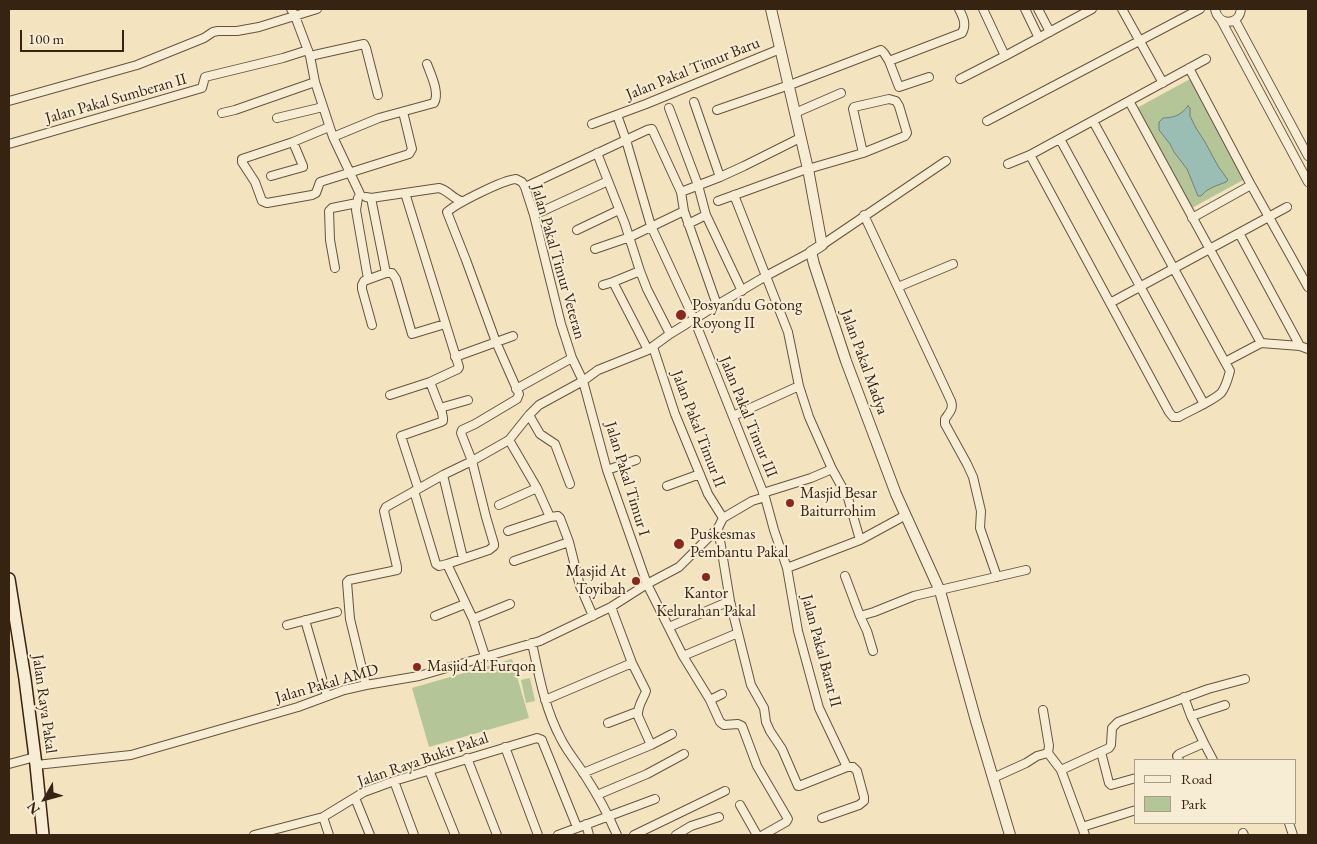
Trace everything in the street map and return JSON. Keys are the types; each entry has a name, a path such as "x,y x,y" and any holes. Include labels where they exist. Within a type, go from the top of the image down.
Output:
{"main road":[{"name":"Jalan Raya Pakal","path":"9,578 24,669 43,835"}],"street":[{"path":"9,101 136,65 204,38 213,32 237,31 260,27 293,12 317,9"},
{"path":"771,9 808,169 822,245"},
{"path":"889,61 962,32 965,22 959,9"},
{"path":"984,9 1005,56"},
{"path":"1025,9 1039,38"},
{"path":"1038,9 1050,32"},
{"path":"1122,9 1162,83"},
{"path":"987,120 1200,9"},
{"path":"1214,9 1308,182"},
{"path":"1221,20 1228,22 1235,20 1241,14 1242,9"},
{"path":"960,78 1039,38 1088,10"},
{"path":"293,12 309,53 315,82 333,137 360,194 371,198 442,189 457,200 462,201"},
{"path":"1235,20 1308,156"},
{"path":"309,53 364,44 378,95"},
{"name":"Jalan Pakal Timur Baru","path":"592,124 780,49"},
{"path":"717,110 881,50 889,61 899,87 930,77"},
{"name":"Jalan Pakal Sumberan II","path":"9,144 202,88 205,77 309,53"},
{"path":"1008,164 1030,155 1206,59"},
{"path":"333,137 379,118 436,102 435,89 427,64"},
{"path":"1189,68 1308,287"},
{"path":"222,113 315,82"},
{"path":"795,113 841,93"},
{"path":"718,201 808,169 863,153 906,135 896,101 889,99 852,109 863,153"},
{"path":"1129,101 1261,343"},
{"path":"694,102 720,177"},
{"path":"277,118 323,107"},
{"path":"669,108 698,184 706,215 742,290"},
{"path":"330,127 242,159 255,182 262,201 267,204 314,195 320,182 407,155 412,149 403,112"},
{"name":"Jalan Pakal Timur Baru","path":"617,115 651,226 694,319"},
{"path":"1030,155 1169,412 1173,416 1179,417 1204,404 1222,392 1230,371 1093,121"},
{"path":"525,187 652,129 681,192 688,224 717,305"},
{"path":"681,192 720,177 800,138"},
{"path":"1060,139 1204,404"},
{"path":"271,176 303,167 293,142"},
{"path":"597,154 630,237 647,289 670,334"},
{"path":"366,685 350,619 347,582 396,570 397,567 384,511 386,507 415,484 443,475 471,458 509,440 529,414 539,405 583,381 598,370 650,349 670,334 717,305 811,252 946,161"},
{"name":"Jalan Pakal Timur Veteran","path":"462,201 513,179 522,182 534,215 561,324 572,358 583,381"},
{"path":"534,215 608,181"},
{"path":"1192,218 1251,185"},
{"path":"390,395 430,382 459,368 405,193"},
{"path":"360,194 356,210 368,279"},
{"path":"734,195 788,332 799,386 809,417 832,469 848,498 860,540"},
{"path":"371,198 386,272"},
{"path":"430,382 443,420 401,436 436,564 439,566 489,550 494,546 471,458 461,431 517,399 519,394 496,342 447,213 448,210 462,201"},
{"path":"335,268 330,240 328,211 332,208 357,203"},
{"path":"1110,303 1287,207"},
{"path":"577,230 619,210"},
{"path":"595,249 630,237 684,211"},
{"path":"688,224 706,215"},
{"path":"864,215 953,406 945,419 945,424 973,477 981,511 980,528 997,577"},
{"path":"1239,233 1304,347"},
{"name":"Jalan Pakal Madya","path":"811,252 828,310 896,494 940,591 1010,835"},
{"path":"898,287 953,264"},
{"path":"603,285 640,271"},
{"path":"372,325 362,289 362,282 386,272 392,273 396,279 412,334 445,324"},
{"name":"Jalan Pakal Timur II","path":"613,282 650,349 708,494 724,518"},
{"name":"Jalan Pakal Timur III","path":"694,319 764,495"},
{"path":"455,357 512,336"},
{"path":"1225,362 1261,343 1304,347"},
{"path":"516,389 572,358"},
{"name":"Jalan Pakal Timur I","path":"583,381 607,470 647,584 683,656 710,700 720,722 724,725 738,724 742,726 756,766 787,817 788,820 763,835"},
{"path":"733,416 799,386"},
{"path":"440,408 468,400"},
{"path":"529,414 540,434 555,444 570,484"},
{"path":"509,440 537,488 550,517"},
{"path":"607,470 636,460"},
{"name":"Jalan Pakal AMD","path":"9,764 131,755 298,706 344,690 419,676 540,641 611,607 647,584 679,567 718,528 724,518 752,501 832,469"},
{"path":"667,486 700,474"},
{"path":"443,475 463,558"},
{"path":"499,504 537,488"},
{"path":"764,495 787,568 860,540 906,515"},
{"path":"508,531 550,517 558,516 560,518 569,542 578,579 592,616"},
{"path":"718,528 730,601 750,685 764,708 766,722 782,749 798,786 847,767"},
{"path":"514,561 569,542"},
{"path":"447,564 473,619 485,656"},
{"name":"Jalan Pakal Barat II","path":"787,568 798,631 819,708 847,767 853,767 857,771 864,797 864,801 859,804 822,818"},
{"path":"860,616 914,596 1026,570"},
{"path":"845,576 867,631 872,650"},
{"path":"669,627 730,601"},
{"path":"435,616 465,604"},
{"path":"473,619 510,604"},
{"path":"611,607 632,663 646,691 638,706 638,716 651,745"},
{"path":"287,625 337,612"},
{"path":"305,620 326,696"},
{"path":"683,656 738,633"},
{"path":"532,643 545,700 552,720 562,741 609,816 617,835"},
{"path":"545,700 632,663"},
{"path":"1061,770 1110,747 1114,724 1184,697 1245,679"},
{"path":"710,700 722,694"},
{"path":"1184,697 1212,759"},
{"path":"1192,716 1225,705"},
{"path":"1043,710 1049,746 1048,753 1061,770 1084,831 1134,811"},
{"path":"608,722 638,712"},
{"path":"583,773 651,745 672,734"},
{"name":"Jalan Raya Bukit Pakal","path":"254,835 322,817 364,792 394,781 537,738 542,740 577,827"},
{"path":"1179,759 1177,756 1179,754 1204,743"},
{"path":"505,747 538,835"},
{"path":"1101,752 1111,786 1134,779"},
{"path":"993,778 1037,756 1048,753"},
{"path":"597,795 647,774 684,754"},
{"path":"467,758 497,835"},
{"path":"429,770 455,835"},
{"path":"394,781 414,835"},
{"path":"634,835 726,791"},
{"path":"355,798 370,835"},
{"path":"558,835 655,798"},
{"path":"740,805 757,835"},
{"path":"322,817 329,835"},
{"path":"676,835 691,826 719,817"},
{"path":"586,824 589,835"}],"green space":[{"path":"1190,79 1245,179 1190,209 1135,109"},
{"path":"512,659 529,718 429,747 412,688"},
{"path":"530,678 535,701 526,703 521,680"}],"water":[{"path":"1188,106 1190,108 1190,116 1196,128 1228,180 1206,191 1201,196 1198,196 1187,169 1159,130 1159,122 1163,118 1177,115"}],"place":[{"name":"Posyandu Gotong Royong II","path":"681,315"},
{"name":"Masjid Besar Baiturrohim","path":"790,503"},
{"name":"Puskesmas Pembantu Pakal","path":"679,544"},
{"name":"Kantor Kelurahan Pakal","path":"706,577"},
{"name":"Masjid At Toyibah","path":"636,581"},
{"name":"Masjid Al Furqon","path":"417,667"}]}
